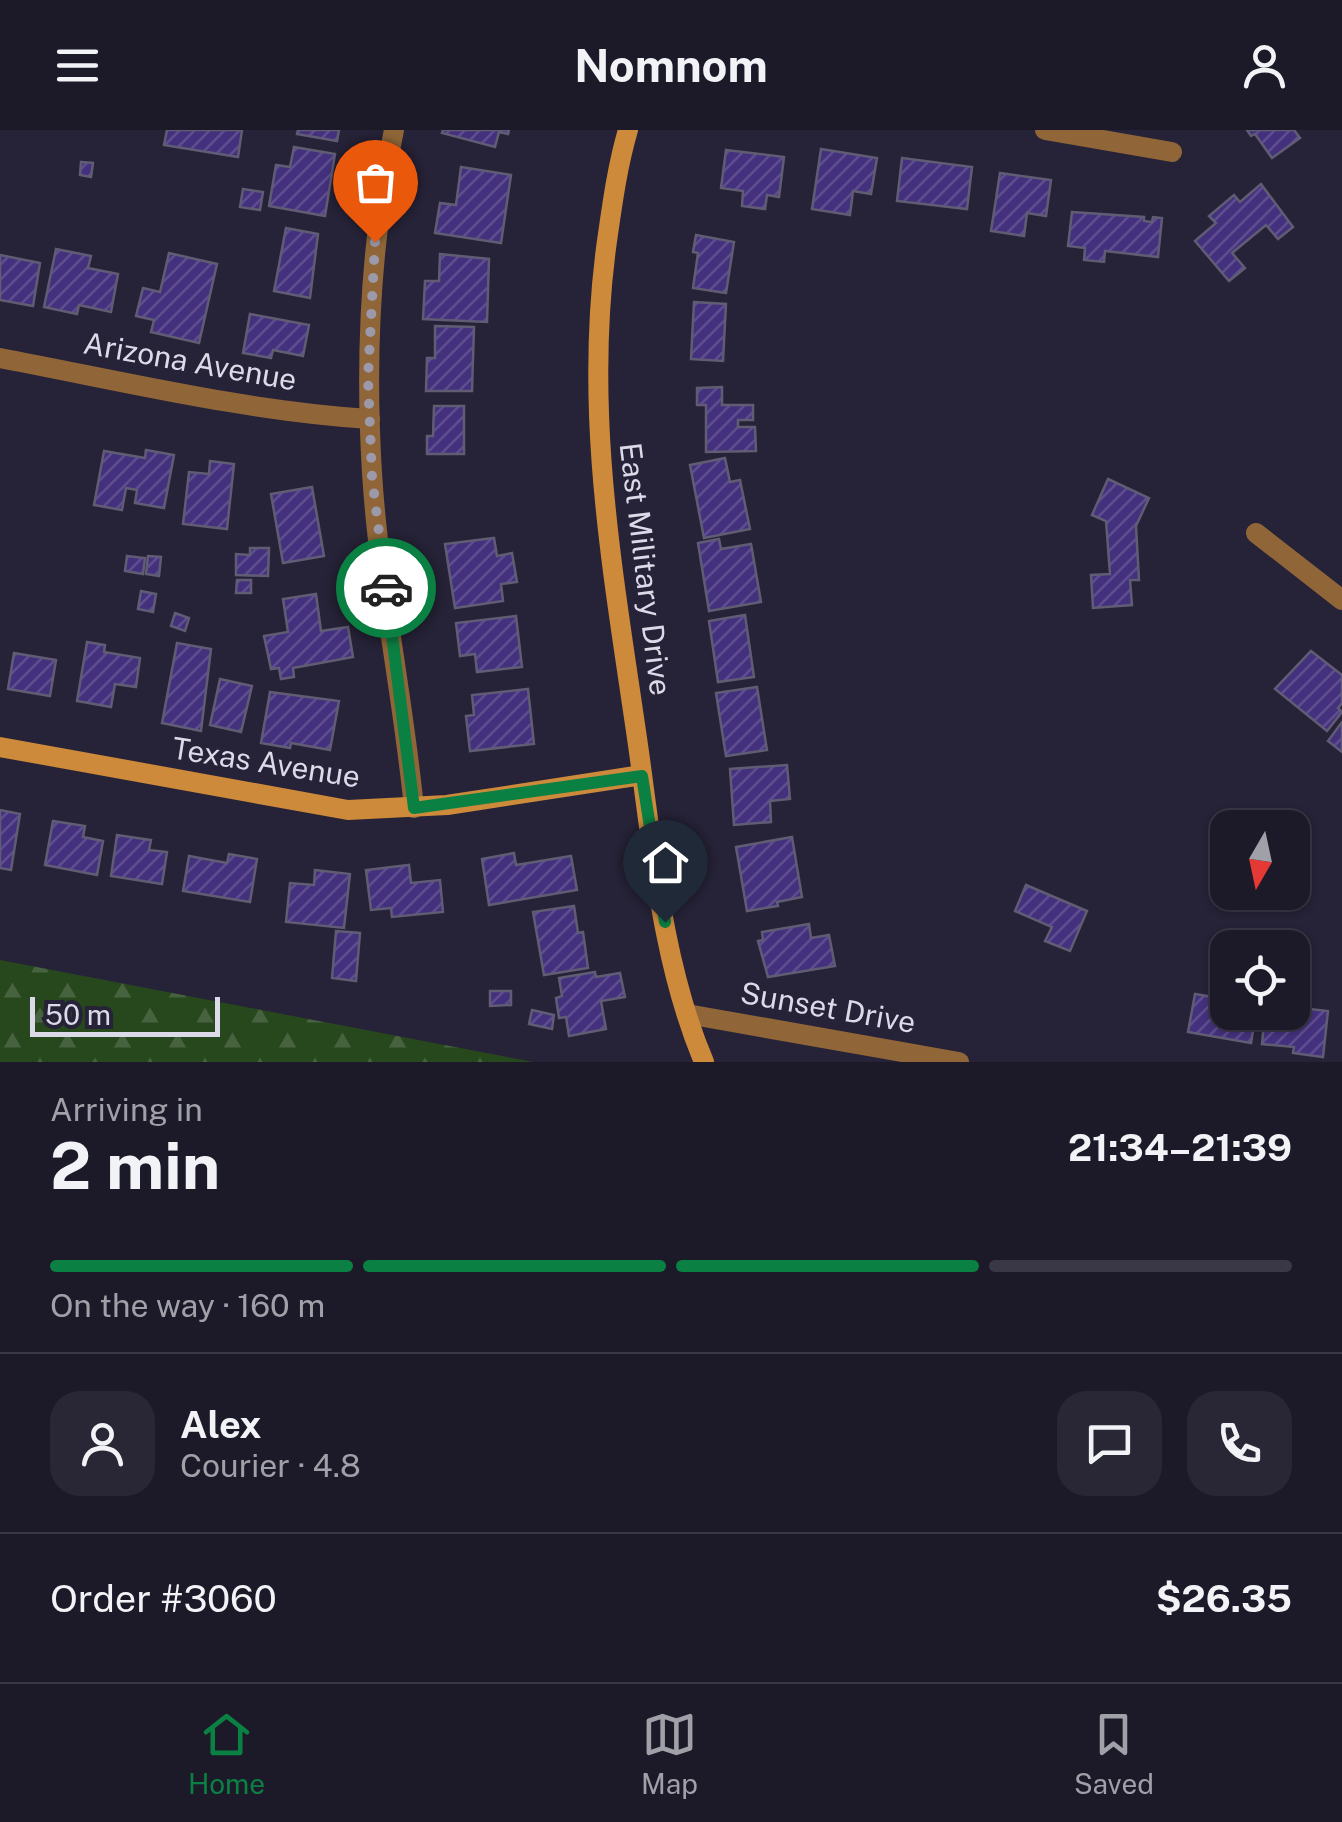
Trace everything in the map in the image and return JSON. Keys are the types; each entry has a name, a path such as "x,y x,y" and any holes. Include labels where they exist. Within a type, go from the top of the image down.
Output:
{"street":[{"path":"394,130 375,242 369,341 370,419 376,514 414,808"},
{"name":"East Military Drive","path":"628,130 615,182 600,289 598,440 665,922 686,1014 704,1062"},
{"path":"1045,130 1172,152"},
{"name":"Arizona Avenue","path":"0,358 321,416 370,419"},
{"path":"1256,533 1342,600"},
{"name":"Texas Avenue","path":"0,747 316,806 364,810 414,808 642,776"},
{"name":"Sunset Drive","path":"686,1014 958,1062"}],"green space":[{"path":"0,960 533,1062 0,1062"}],"building":[{"path":"167,130 242,130 238,157 164,145"},
{"path":"298,130 339,130 337,141 297,134"},
{"path":"509,130 508,134 499,132 495,147 442,133"},
{"path":"1247,130 1294,130 1300,138 1272,158 1255,134 1251,136"},
{"path":"294,147 335,154 325,216 269,206 276,165 290,167"},
{"path":"821,149 877,158 871,194 853,191 850,215 812,209"},
{"path":"726,150 784,157 779,197 767,195 765,209 742,206 743,191 721,188"},
{"path":"902,158 972,167 967,209 897,201"},
{"path":"81,162 93,163 91,177 80,175"},
{"path":"461,167 511,175 501,243 435,233 440,203 456,205"},
{"path":"1000,173 1051,180 1046,216 1027,213 1024,236 991,231"},
{"path":"1261,184 1293,227 1278,239 1266,225 1232,253 1245,268 1229,281 1195,241 1216,223 1209,216 1234,195 1240,202"},
{"path":"243,189 263,192 260,210 240,207"},
{"path":"1072,212 1144,217 1144,221 1152,222 1153,217 1162,218 1158,257 1105,251 1104,262 1084,260 1085,248 1068,246"},
{"path":"286,228 318,234 310,298 274,291"},
{"path":"696,235 734,242 726,293 693,288 698,253 693,252"},
{"path":"56,249 91,256 88,268 118,274 111,312 79,305 77,314 44,307"},
{"path":"169,253 217,264 199,343 151,332 154,320 136,316 143,288 160,292"},
{"path":"440,254 489,259 487,322 423,319 425,281 439,281"},
{"path":"0,255 40,263 33,306 0,300"},
{"path":"694,302 726,304 723,361 691,359"},
{"path":"250,314 309,325 303,356 273,350 271,358 243,353"},
{"path":"435,326 474,327 472,391 426,391 427,358 435,358"},
{"path":"722,387 722,405 753,405 753,420 738,420 738,427 755,427 756,451 706,452 706,405 697,405 697,388"},
{"path":"434,406 464,406 464,454 427,454 427,436 433,436"},
{"path":"146,450 174,455 164,508 135,503 137,490 126,488 122,510 94,505 104,451 145,458"},
{"path":"725,458 730,482 740,480 750,529 704,538 690,465"},
{"path":"210,461 234,464 227,529 183,524 189,472 209,474"},
{"path":"1108,479 1149,498 1136,526 1139,580 1130,580 1132,605 1093,608 1091,575 1110,574 1106,521 1092,515"},
{"path":"312,487 324,556 283,563 271,494"},
{"path":"494,538 497,556 512,553 517,582 501,584 503,601 455,608 445,544"},
{"path":"719,539 721,549 751,544 761,602 709,611 698,543"},
{"path":"250,548 269,548 268,576 236,575 236,554 250,555"},
{"path":"127,556 145,558 143,574 125,571"},
{"path":"148,556 161,557 159,576 146,574"},
{"path":"237,580 251,580 251,593 236,593"},
{"path":"141,591 156,594 153,612 138,609"},
{"path":"316,594 321,631 348,627 353,657 293,668 294,677 281,679 279,668 271,669 264,636 288,632 283,599"},
{"path":"175,613 189,618 185,631 171,626"},
{"path":"745,615 754,677 718,682 709,621"},
{"path":"516,616 522,667 477,672 475,654 460,656 456,623"},
{"path":"87,642 105,645 104,652 140,658 136,687 115,684 111,707 77,701"},
{"path":"177,643 211,649 201,731 162,723"},
{"path":"1311,651 1342,675 1342,703 1338,708 1342,712 1327,731 1275,689"},
{"path":"14,653 56,660 50,696 8,689"},
{"path":"220,679 252,686 241,732 210,725"},
{"path":"757,687 767,750 726,756 716,693"},
{"path":"528,689 534,744 470,751 466,716 474,715 472,695"},
{"path":"270,692 339,701 330,750 291,743 290,748 261,743"},
{"path":"1342,722 1342,752 1328,741"},
{"path":"787,765 790,799 770,801 771,822 734,825 730,769"},
{"path":"0,810 20,814 11,870 0,868"},
{"path":"53,821 85,826 83,837 103,841 97,875 45,865"},
{"path":"117,835 151,840 149,850 167,852 162,884 111,876"},
{"path":"792,837 802,897 747,911 736,847"},
{"path":"514,853 516,865 571,856 577,890 489,905 482,859"},
{"path":"229,854 257,859 250,902 183,891 189,856 227,863"},
{"path":"409,865 411,883 440,880 443,912 392,917 391,908 371,910 366,870"},
{"path":"315,870 350,874 344,928 286,922 290,883 314,885"},
{"path":"1026,885 1087,911 1070,951 1045,941 1052,927 1015,911"},
{"path":"574,906 578,933 583,932 588,968 544,975 533,912"},
{"path":"809,924 811,938 829,935 835,966 768,977 758,941 763,940 762,932"},
{"path":"336,931 360,933 356,981 332,978"},
{"path":"595,972 596,977 620,973 625,997 601,1001 606,1029 569,1036 566,1017 559,1018 559,978"},
{"path":"490,991 511,991 511,1005 490,1006"},
{"path":"1195,994 1210,996 1210,1030 1253,1030 1251,1043 1188,1032"},
{"path":"1310,1009 1328,1011 1323,1057 1293,1053 1294,1047 1262,1044 1263,1030 1310,1030"},
{"path":"532,1010 554,1015 552,1029 529,1024"}],"way so far":[{"path":"375,242 368,378 372,477 386,588"}],"route":[{"path":"386,588 414,808 642,776 665,922"}]}
